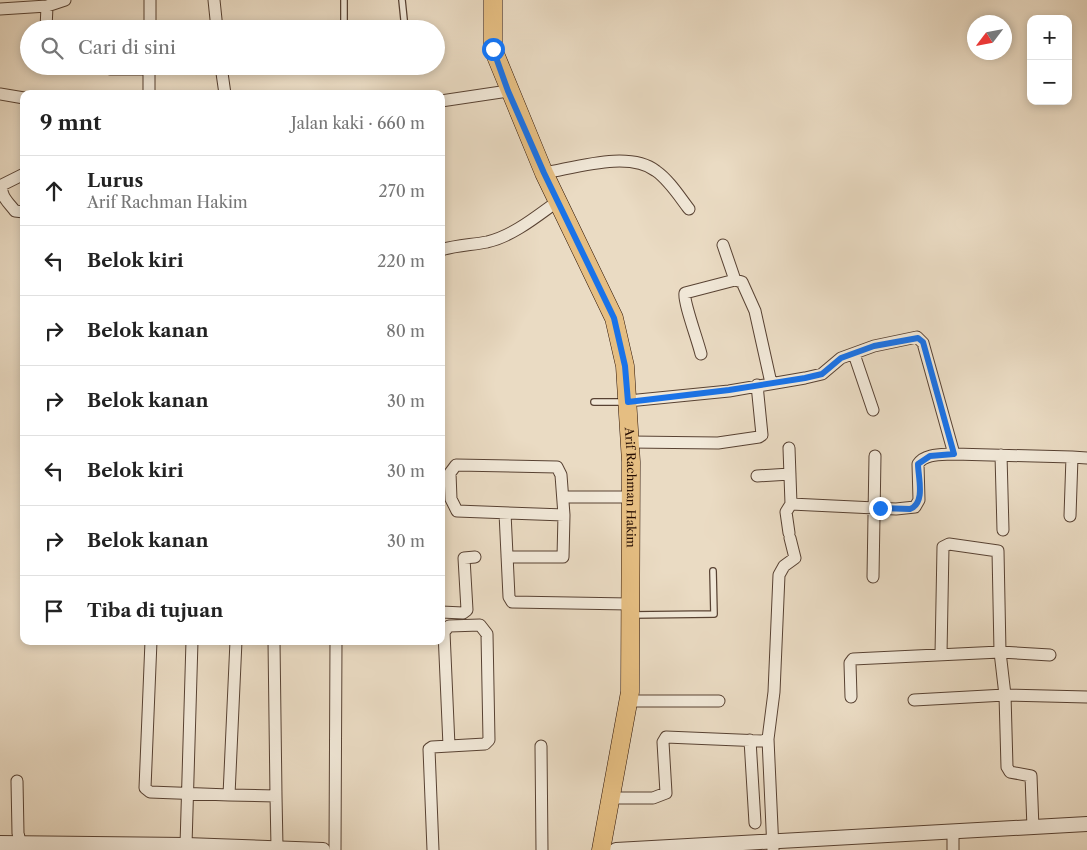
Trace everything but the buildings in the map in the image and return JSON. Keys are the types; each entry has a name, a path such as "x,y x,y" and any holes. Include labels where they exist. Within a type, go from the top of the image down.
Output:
{"main road":[{"name":"Arif Rachman Hakim","path":"492,0 493,49 508,91 590,272 614,318 625,366 630,442 628,701 602,850"}],"street":[{"path":"0,9 46,6 65,0"},
{"path":"150,0 150,20"},
{"path":"214,0 216,20"},
{"path":"46,6 46,20"},
{"path":"149,75 149,90"},
{"path":"223,75 225,90"},
{"path":"445,99 508,91"},
{"path":"0,94 20,97"},
{"path":"544,173 617,160 632,161 655,170 689,209"},
{"path":"20,176 2,185 1,188 3,195 15,211 20,212"},
{"path":"445,249 472,243 488,242 511,232 558,201"},
{"path":"723,245 735,280"},
{"path":"701,354 695,327 684,299 685,293 735,280 742,282 756,311 771,383"},
{"path":"628,402 729,390 805,378 822,374 841,358 908,338 918,338 923,342 954,454"},
{"path":"854,354 873,410"},
{"path":"630,442 718,443 758,437 762,435 757,385"},
{"path":"772,846 768,739 774,692 779,575 784,566 795,558 786,512 791,504 790,448"},
{"path":"791,504 896,509 915,507 919,500 918,464 930,456 954,454 1087,458"},
{"path":"1001,455 1003,530"},
{"path":"873,577 875,456"},
{"path":"1070,516 1072,457"},
{"path":"507,557 563,557 564,515 564,497 562,475 557,467 462,465 452,468 450,473 451,500 454,509 564,515"},
{"path":"756,476 790,474"},
{"path":"564,497 630,497"},
{"path":"505,513 508,597 514,603 629,610"},
{"path":"941,654 943,547 949,544 998,551 1000,652 1005,695 1007,767 1010,772 1031,776 1033,828"},
{"path":"445,612 463,613 467,610 464,558 475,556"},
{"path":"433,850 429,749 485,744 489,740 487,634 480,625 448,626 445,630"},
{"path":"151,645 144,785 150,792 276,796"},
{"path":"186,845 192,645"},
{"path":"229,795 236,645"},
{"path":"274,645 277,847"},
{"path":"335,850 336,645"},
{"path":"445,645 449,746"},
{"path":"851,697 850,663 853,659 1000,652 1050,654"},
{"path":"914,700 1005,695 1087,697"},
{"path":"628,701 719,701"},
{"path":"611,798 653,798 666,794 663,742 666,737 762,742 768,739"},
{"path":"750,740 755,823"},
{"path":"541,746 542,850"},
{"path":"17,781 18,833 22,846"},
{"path":"616,850 772,846 1087,824"},
{"path":"953,832 953,850"},
{"path":"0,843 22,846 186,845 323,850"}],"lane":[{"path":"344,0 344,20"},
{"path":"402,0 403,20"},
{"path":"594,402 628,402"},
{"path":"629,610 714,614 713,571"}],"route":[{"path":"493,49 508,91 544,173 590,272 614,318 621,342 628,402 729,390 805,378 822,374 841,358 874,346 908,338 918,338 923,342 949,429 954,454 930,456 920,460 918,464 919,500 917,506 910,509 880,508"}]}
